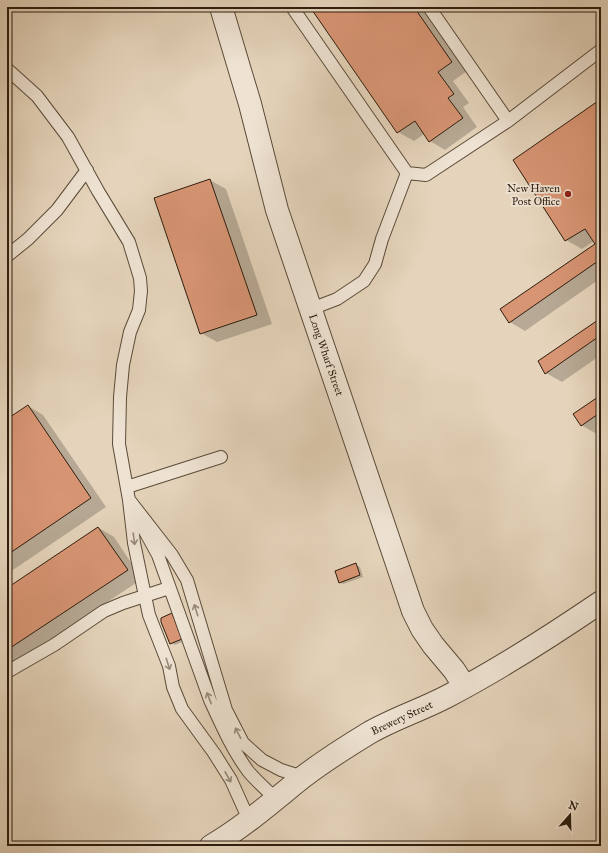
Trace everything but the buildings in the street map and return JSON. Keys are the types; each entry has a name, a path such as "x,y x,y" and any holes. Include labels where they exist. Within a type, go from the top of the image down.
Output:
{"street":[{"name":"Long Wharf Street","path":"221,7 250,104 277,210 413,611 422,629 454,670 465,687"},
{"name":"Brewery Street","path":"211,846 232,834 303,777 370,733 465,687 538,644 601,602"}],"lane":[{"path":"292,7 407,173 426,175 508,121 601,50"},
{"path":"429,7 508,121"},
{"path":"7,69 44,105 68,137 129,242 140,278 141,291 139,310 130,332 123,365 120,397 119,444 129,500 134,542 145,596 149,614 169,666 173,687 182,709 214,753 231,780 249,820"},
{"path":"7,256 28,239 57,210 87,170"},
{"path":"310,309 337,299 364,281 375,264 382,239 407,173"},
{"path":"127,487 221,457"},
{"path":"129,500 158,555 210,700 229,740 249,771 276,799"},
{"path":"129,500 172,555 187,580 226,710 243,742 262,760 282,770 303,777"},
{"path":"7,672 54,645 104,611 169,588"}],"place":[{"name":"New Haven Post Office","path":"568,194"}]}
